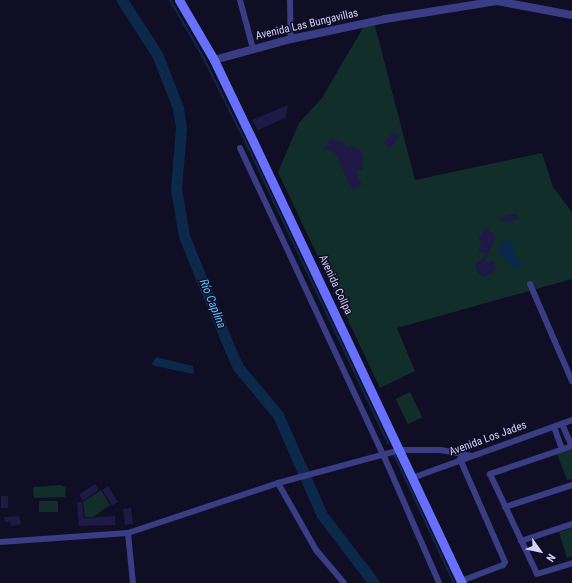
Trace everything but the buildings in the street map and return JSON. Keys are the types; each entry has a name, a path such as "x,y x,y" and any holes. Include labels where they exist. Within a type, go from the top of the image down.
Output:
{"main road":[{"name":"Avenida Collpa","path":"178,0 214,60 462,582"}],"street":[{"path":"240,0 253,49"},
{"path":"290,0 291,39"},
{"name":"Avenida Las Bungavillas","path":"214,60 291,39 393,17 497,1 572,15"},
{"path":"240,148 383,454 439,583"},
{"path":"530,284 572,381"},
{"name":"Avenida Los Jades","path":"412,478 460,459 572,420"},
{"path":"562,424 572,446 490,474 537,574 572,562"},
{"path":"554,427 562,449"},
{"path":"0,542 128,533 278,483 400,450 442,450 471,456"},
{"path":"460,459 505,562 503,565 462,582"},
{"path":"278,483 316,550 344,583"},
{"path":"506,507 572,485"},
{"path":"522,541 572,524"},
{"path":"128,533 133,583"}],"green space":[{"path":"374,22 415,180 542,153 553,187 572,212 572,279 397,328 415,371 380,388 278,172 299,123 322,98 364,26"},
{"path":"410,392 422,417 408,424 396,399"},
{"path":"572,450 572,479 567,480 557,454"},
{"path":"61,485 66,488 65,497 34,498 33,487"},
{"path":"101,490 110,505 93,517 85,517 83,502"},
{"path":"39,501 58,501 58,512 39,512"},
{"path":"572,528 572,556 567,558 559,532"}],"water":[{"path":"506,240 514,244 515,256 522,261 522,268 515,269 498,253 500,243"},
{"path":"156,357 193,366 194,374 155,366 152,364"}],"waterway":[{"name":"Río Caplina","path":"122,0 157,54 178,108 181,128 176,189 184,236 232,354 238,367 278,415 322,515 374,583"},
{"path":"170,0 202,55 251,153 388,443"},
{"path":"394,454 454,583"}]}
